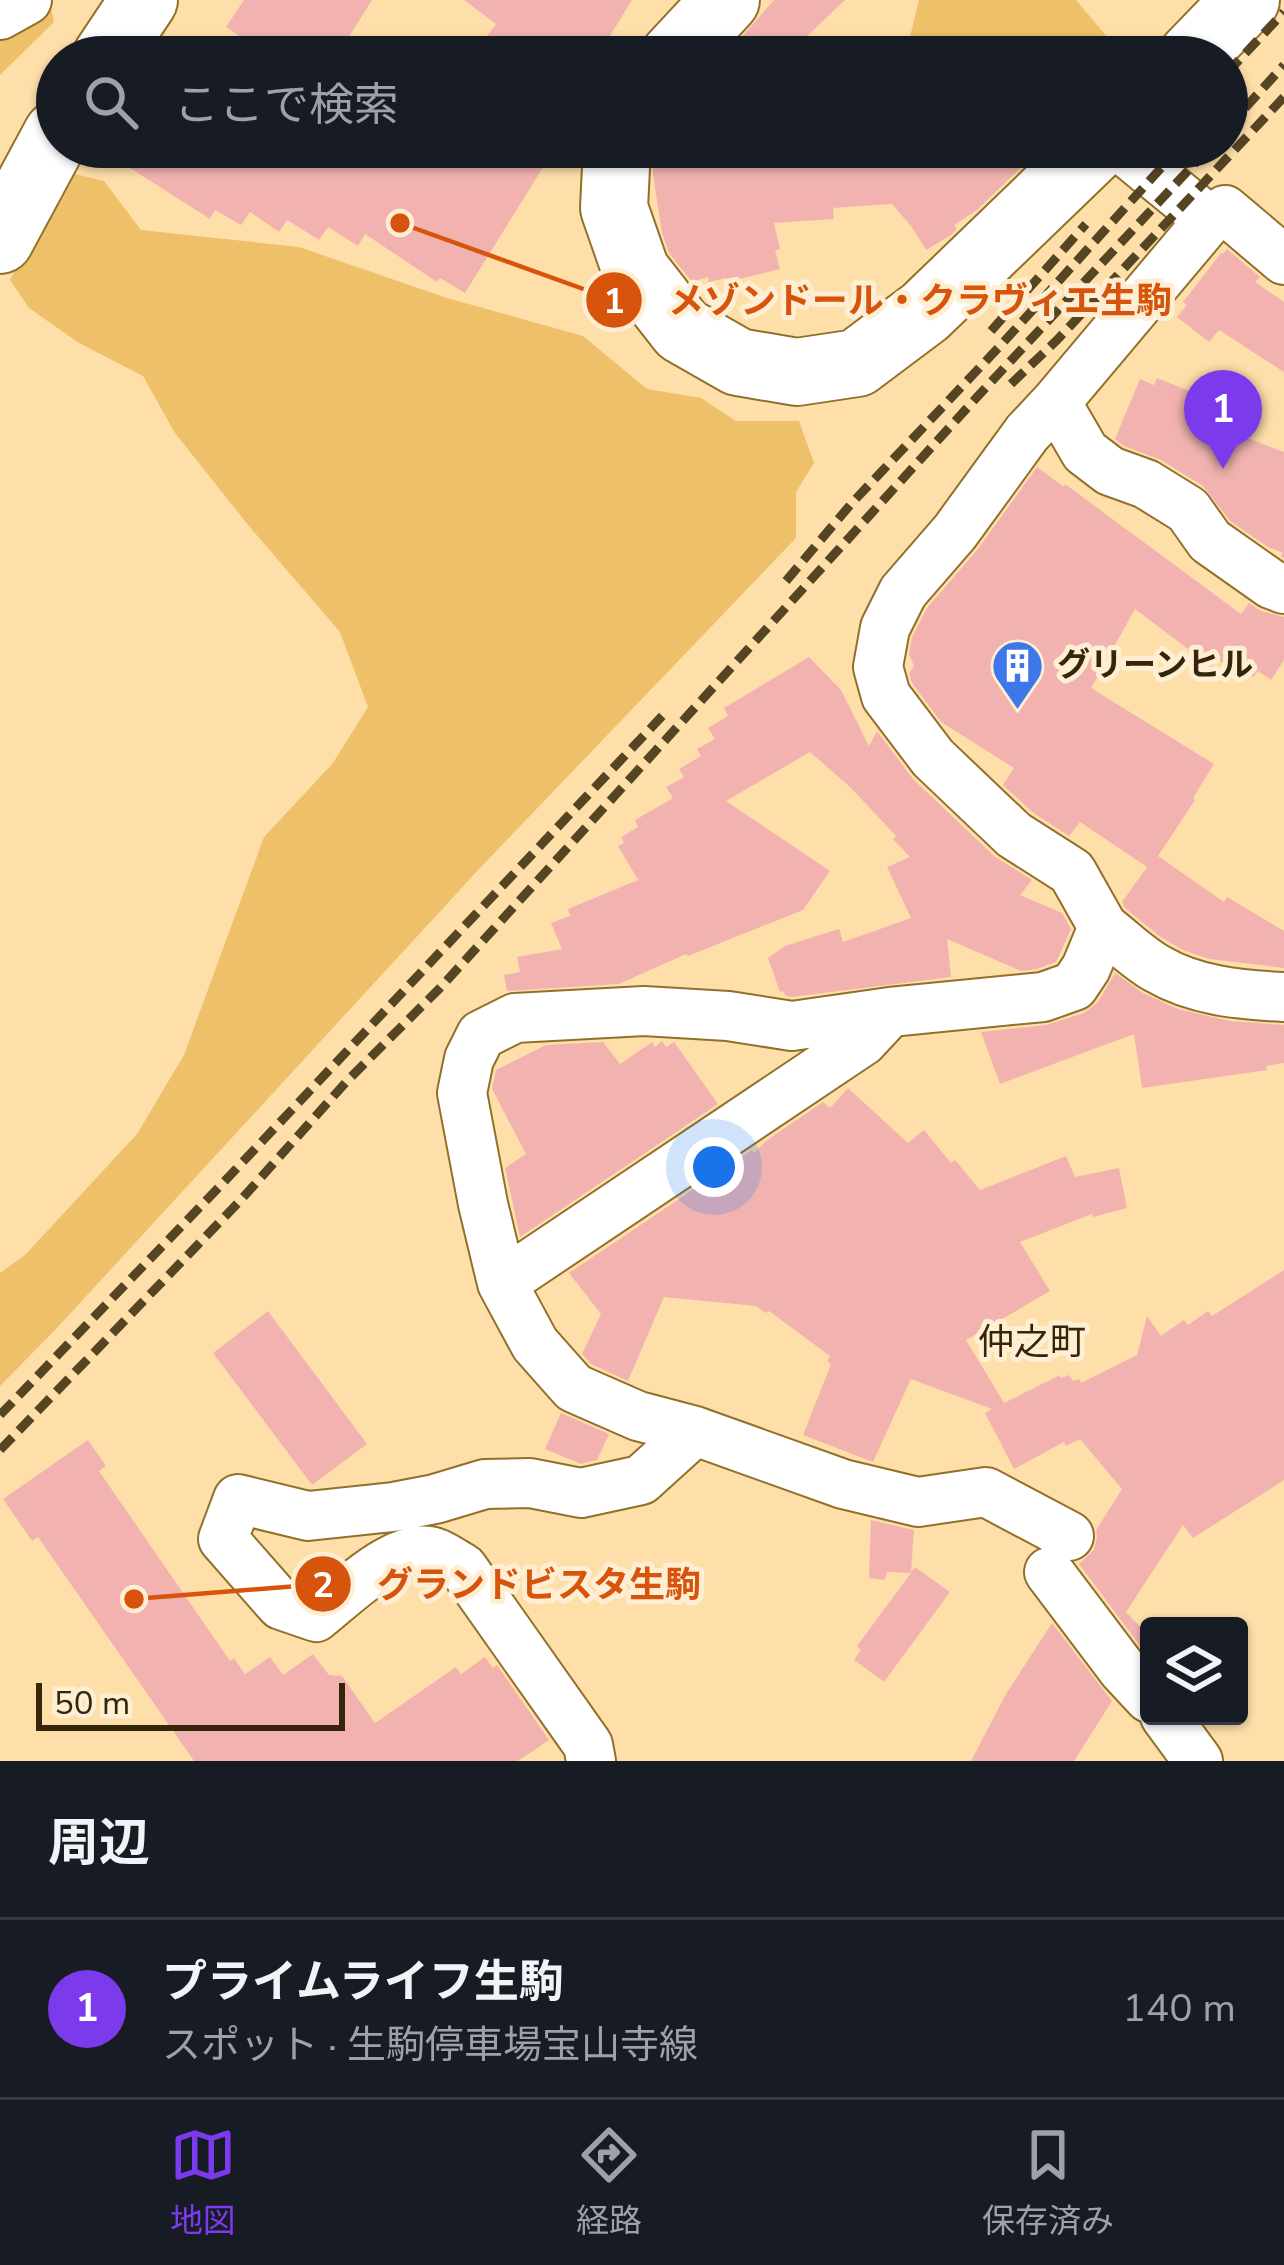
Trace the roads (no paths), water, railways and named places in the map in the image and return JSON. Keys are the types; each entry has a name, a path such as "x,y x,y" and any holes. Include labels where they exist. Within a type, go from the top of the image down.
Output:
{"main road":[{"path":"693,36 726,0"},
{"path":"1211,36 1246,0"},
{"path":"0,240 39,168"},
{"path":"616,168 614,208 636,271 682,330 738,362 797,372 857,363 925,312 1074,168"}],"street":[{"path":"0,15 27,0"},
{"path":"1150,168 1284,260"},
{"path":"1284,220 1238,200 1217,215 1027,433 955,532 903,592 885,628 878,667 886,696 933,758 1014,835 1072,872 1103,927 1156,968 1202,988 1284,998"},
{"path":"1056,402 1085,452 1110,471 1146,484 1188,510 1210,541 1284,589"},
{"path":"1103,927 1074,986 1043,997 792,1026 644,1011 515,1018 481,1035 469,1059 462,1093 502,1282 535,1344 574,1388 638,1416 695,1431 843,1484 918,1502 986,1492 1059,1554 1123,1670 1140,1688"},
{"path":"502,1282 863,1041 890,1012"},
{"path":"591,1761 588,1745 463,1568 434,1552 395,1556 316,1617 281,1605 223,1538 238,1499 308,1516 414,1503 485,1484 530,1483 581,1492 610,1488 641,1480 695,1431"},
{"path":"1172,1725 1198,1761"}],"railway":[{"path":"1248,51 1284,12"},
{"path":"1248,105 1284,65"},
{"path":"1248,136 1284,97"},
{"path":"786,581 851,504 1161,168"},
{"path":"0,1450 440,988 1190,168"},
{"path":"1011,384 1218,168"},
{"path":"991,331 1086,224"},
{"path":"0,1415 665,713"}],"place":[{"name":"メゾンドール・クラヴィエ生駒","path":"400,223"},
{"name":"プライムライフ生駒","path":"1223,469"},
{"name":"グリーンヒル","path":"1018,711"},
{"name":"グランドビスタ生駒","path":"134,1599"}],"district":[{"name":"仲之町","path":"1032,1342"}]}
